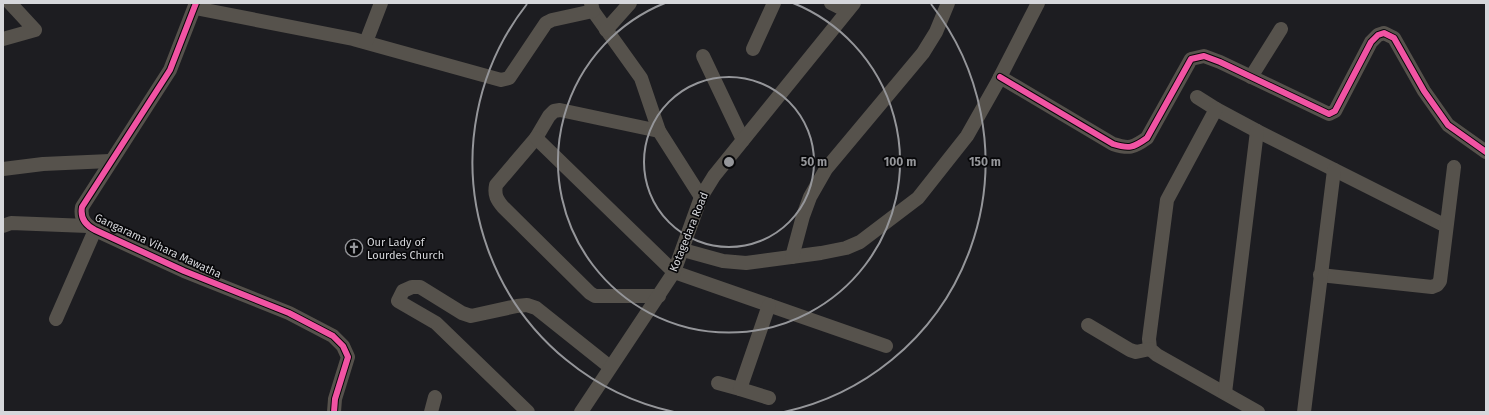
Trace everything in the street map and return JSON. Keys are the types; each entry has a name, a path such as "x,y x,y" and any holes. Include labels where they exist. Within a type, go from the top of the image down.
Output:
{"street":[{"path":"3,39 35,30 10,3"},
{"path":"366,42 381,3"},
{"path":"606,30 630,3"},
{"path":"753,49 774,3"},
{"path":"831,3 850,7"},
{"path":"792,257 803,216 826,169 923,53 936,32 948,3"},
{"path":"683,250 723,261 746,263 840,249 860,242 918,198 967,136 1038,3"},
{"path":"196,5 366,42 501,80 509,78 546,23 592,7 606,30 641,78 658,131 701,197"},
{"name":"Gangarama Vihara Mawatha","path":"196,5 170,70 110,161 82,207 81,213 83,219 92,228 184,271 289,313 333,336 343,346 348,357 335,399 334,412"},
{"name":"Kotagedara Road","path":"581,412 674,272 701,197 714,176 850,7"},
{"path":"1251,77 1281,30"},
{"path":"1000,76 1113,144 1126,148 1134,146 1146,138 1191,59 1204,56 1328,114 1335,111 1372,42 1378,35 1384,34 1394,38 1424,90 1448,125 1486,152"},
{"path":"703,56 743,140"},
{"path":"1197,98 1257,131 1446,226"},
{"path":"1216,109 1167,200 1148,339 1150,349 1157,355 1258,412"},
{"path":"658,131 560,110 554,111 549,116 536,138 496,186 495,192 496,199 503,207 590,293 596,296 658,296"},
{"path":"1225,393 1257,131"},
{"path":"536,138 674,272 886,346"},
{"path":"3,169 43,164 110,161"},
{"path":"1320,275 1432,286 1437,285 1440,281 1454,167"},
{"path":"1304,412 1334,170"},
{"path":"3,226 11,223 92,228 56,320"},
{"path":"528,412 436,323 398,301 403,291 412,287 420,287 462,313 471,316 527,305 536,308 610,367"},
{"path":"740,389 769,305"},
{"path":"1088,325 1130,350 1136,352 1150,349"},
{"path":"718,383 769,398"},
{"path":"431,412 435,397"}],"cycle path":[{"path":"196,3 170,70 82,207 84,221 88,226 95,230 184,271 289,313 333,336 343,346 348,357 335,399 334,412"},
{"path":"1000,77 1113,144 1123,147 1131,147 1147,138 1191,59 1204,56 1220,62 1329,114 1335,111 1371,42 1378,35 1384,33 1394,38 1424,91 1448,125 1486,152"}],"place":[{"name":"Our Lady of Lourdes Church","path":"354,248"}]}
